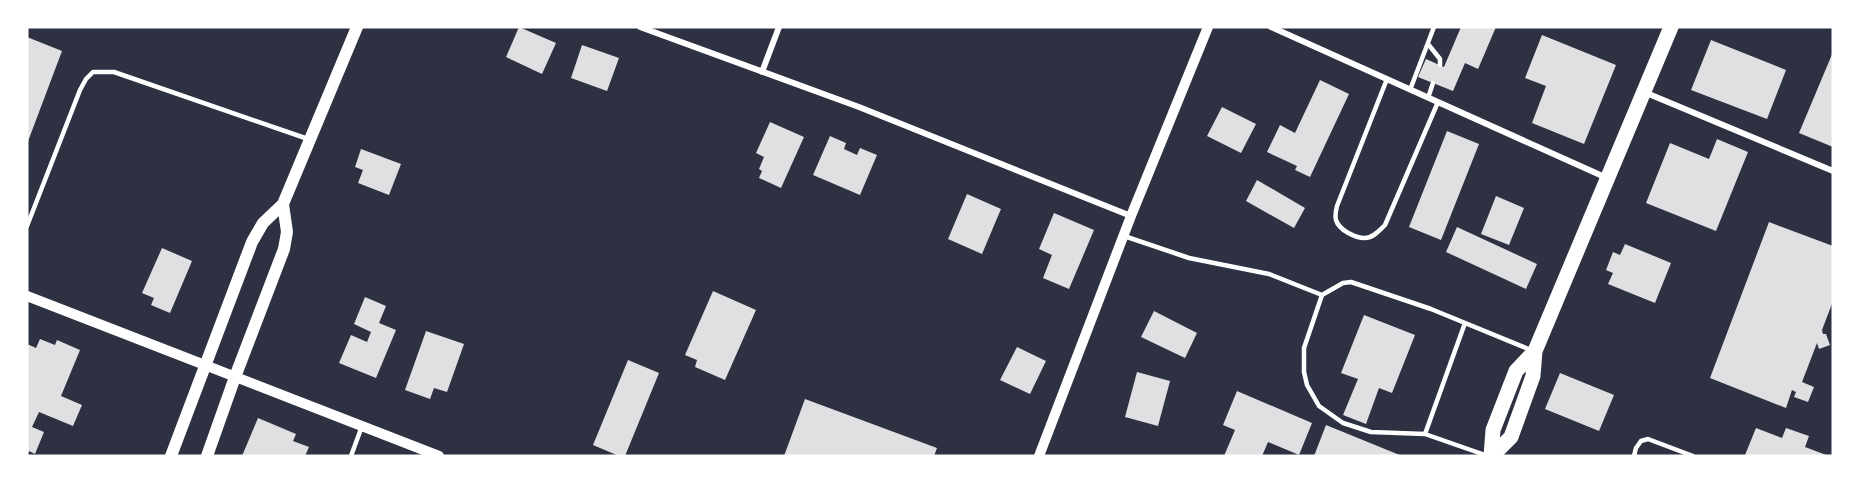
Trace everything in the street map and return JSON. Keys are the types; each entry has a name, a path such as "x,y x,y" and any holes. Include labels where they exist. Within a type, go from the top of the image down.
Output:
{"main road":[{"path":"171,456 252,242 263,223 283,204 357,27"},
{"path":"1491,456 1493,430 1516,371 1535,351 1671,27"},
{"path":"207,456 284,249 287,232 283,204"}],"street":[{"path":"640,27 870,112 1131,216"},
{"path":"762,72 779,27"},
{"path":"1039,456 1131,216 1208,27"},
{"path":"1271,27 1607,178"},
{"path":"1644,92 1833,171"},
{"path":"27,296 439,456"}],"lane":[{"path":"1410,90 1434,27"},
{"path":"1428,44 1440,59 1440,65"},
{"path":"27,226 80,90 93,72 114,72 310,140"},
{"path":"1387,79 1336,206 1336,219 1340,226 1350,234 1365,238 1378,233 1385,225 1438,102"},
{"path":"1428,98 1433,83"},
{"path":"1124,236 1189,258 1269,274 1322,295"},
{"path":"1491,456 1425,434 1371,432 1343,423 1319,406 1307,385 1304,372 1304,348 1322,295 1343,283 1351,282 1431,309 1535,351"},
{"path":"1425,434 1465,323"},
{"path":"351,456 362,426"},
{"path":"1634,456 1635,448 1641,441 1648,439 1693,456"}],"building":[{"path":"519,27 556,43 542,74 506,57"},
{"path":"1461,27 1496,27 1478,69 1465,63 1453,91 1418,77 1426,59 1444,67"},
{"path":"1542,35 1616,65 1584,144 1532,123 1546,86 1525,78"},
{"path":"27,37 62,51 27,144"},
{"path":"1711,40 1786,70 1767,119 1691,90"},
{"path":"582,45 619,58 607,91 571,78"},
{"path":"1833,52 1833,147 1799,133"},
{"path":"1320,80 1349,94 1310,177 1295,170 1297,166 1267,152 1280,125 1295,133"},
{"path":"1222,107 1256,124 1241,153 1207,136"},
{"path":"770,122 804,137 781,188 759,178 762,171 759,169 764,157 756,153"},
{"path":"1447,131 1479,144 1441,240 1409,227"},
{"path":"830,136 846,143 844,149 857,155 860,148 877,155 860,195 813,175"},
{"path":"1717,139 1748,152 1716,231 1646,203 1670,143 1709,159"},
{"path":"361,149 401,164 389,195 358,183 363,170 355,167"},
{"path":"1257,180 1305,208 1294,228 1246,201"},
{"path":"967,194 1001,209 982,254 948,239"},
{"path":"1496,196 1524,208 1509,245 1481,234"},
{"path":"1054,213 1094,230 1069,289 1043,278 1052,255 1039,249"},
{"path":"1769,222 1833,246 1833,301 1822,330 1830,345 1819,349 1817,343 1802,382 1814,387 1808,402 1794,397 1796,392 1792,390 1786,408 1710,378"},
{"path":"1457,227 1537,264 1526,289 1446,252"},
{"path":"1625,244 1671,263 1655,303 1608,284 1613,273 1606,270 1613,252 1620,255"},
{"path":"162,248 192,261 170,313 151,305 154,298 142,293"},
{"path":"713,291 756,310 725,380 695,367 697,360 685,355"},
{"path":"365,297 386,306 379,323 396,330 376,378 339,363 351,335 367,342 371,332 354,324"},
{"path":"1154,311 1197,333 1185,358 1141,337"},
{"path":"1364,315 1415,335 1392,393 1379,388 1366,424 1343,415 1358,379 1341,373"},
{"path":"426,331 464,344 447,392 434,388 430,399 405,390"},
{"path":"40,339 55,345 57,340 80,350 61,396 82,405 73,426 39,412 32,427 44,432 35,454 29,451 27,456 27,344 36,348"},
{"path":"1017,347 1046,361 1030,394 1000,380"},
{"path":"628,360 659,373 625,456 619,456 593,445"},
{"path":"1137,372 1170,381 1158,426 1125,417"},
{"path":"1560,373 1614,395 1599,431 1545,409"},
{"path":"1237,391 1312,423 1299,455 1268,442 1262,456 1224,456 1235,430 1223,425"},
{"path":"805,399 937,448 934,456 784,456"},
{"path":"258,418 296,434 293,441 309,447 305,456 242,456"},
{"path":"1326,425 1402,456 1314,456"},
{"path":"1756,428 1782,438 1786,428 1809,436 1805,447 1829,456 1745,455"}]}
